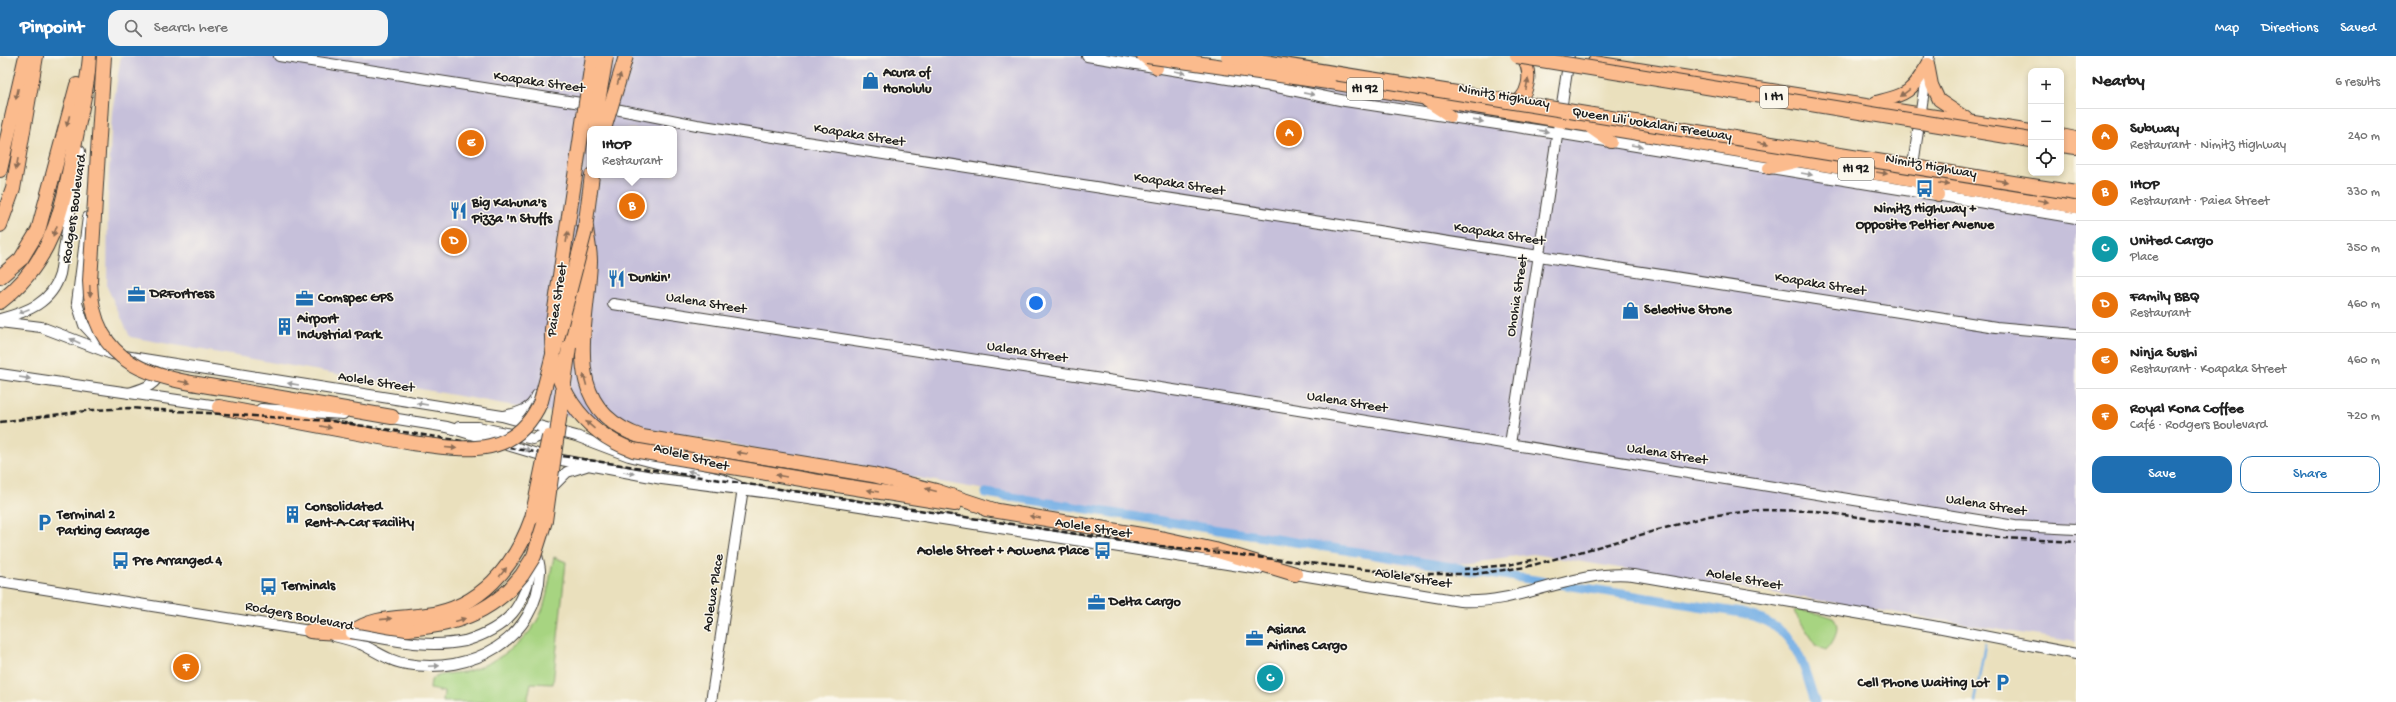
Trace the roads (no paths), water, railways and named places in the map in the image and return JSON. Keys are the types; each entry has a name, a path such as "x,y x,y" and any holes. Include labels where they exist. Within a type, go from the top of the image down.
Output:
{"highway":[{"path":"0,170 26,56"},
{"path":"0,225 12,188 36,56"},
{"path":"4,274 21,259 38,231 85,56"},
{"path":"0,302 32,271 46,249 57,225 64,200 90,56"},
{"path":"104,56 90,300 96,321 113,348 135,366 171,380 392,417"},
{"path":"593,56 552,329 555,365 567,396 592,427 612,441 633,450 1165,539 1216,550 1295,574"},
{"path":"596,126 599,96 606,56"},
{"path":"605,126 626,56"},
{"path":"1147,56 1724,137"},
{"name":"Queen Liliʻuokalani Freeway","path":"1228,56 2076,193"},
{"name":"I H1","path":"1517,56 2028,140"},
{"path":"2064,145 2076,147"},
{"path":"350,633 370,621 429,615 458,605 486,589 508,566 519,550 532,518 567,346 586,227 591,178"},
{"path":"586,227 590,259 582,367 586,386 595,403 610,420 620,428 642,437 873,475 929,489 994,510"},
{"path":"219,407 412,443 467,449 489,448 508,441 521,431 532,419 541,401 586,227"},
{"path":"310,631 340,634 423,629 466,619 488,607 500,598 522,576 534,556 540,539 554,471 567,346"}],"main road":[{"path":"1143,56 1157,68"},
{"name":"Nimitz Highway","path":"1164,56 1487,109 1558,127 1586,125 1911,178 2076,207"},
{"path":"1487,109 1501,109 1512,104 1526,90 1528,68 1522,56"},
{"path":"1565,57 1921,112 2028,131"},
{"path":"1870,104 1903,96 1916,83 1928,60"},
{"path":"1928,60 1932,85 1939,100 1970,121"},
{"path":"1422,98 1450,116"},
{"path":"1586,125 1611,142"},
{"path":"2064,136 2076,138"},
{"path":"1769,168 1802,161"},
{"path":"1911,178 1938,195"}],"street":[{"name":"Rodgers Boulevard","path":"0,319 40,305 53,290 59,280 94,56"},
{"name":"Rodgers Boulevard","path":"110,56 77,303 84,325 112,354"},
{"name":"Koapaka Street","path":"279,56 600,106 703,126 1996,327 2076,334"},
{"path":"597,126 610,56"},
{"path":"1087,56 1345,101 1450,116 1558,127 1611,142 2076,218"},
{"name":"Ohohia Street","path":"1510,444 1558,127 1565,57"},
{"path":"1911,178 1928,60"},
{"name":"Paiea Street","path":"554,430 591,178"},
{"name":"Ualena Street","path":"613,304 1510,444 2015,526 2076,529"},
{"name":"Aolele Street","path":"0,322 41,327 112,354 502,416 554,430 629,456 724,480 743,488"},
{"path":"502,416 517,413 528,408 535,401 542,378 567,346"},
{"path":"126,394 152,385 158,380 164,363"},
{"name":"Aolele Street","path":"0,374 219,407 392,417 447,427 551,458 712,487 743,488 1469,601 1498,600 1580,578 1602,574 1633,576 1932,626 2076,654"},
{"path":"447,427 478,427 533,439 554,430"},
{"name":"Rodgers Boulevard","path":"0,582 310,631 361,644 396,662 409,665 440,666 470,659 499,646 526,621 535,603 540,569 536,551 554,430"},
{"path":"544,498 553,484 567,472 590,466"},
{"name":"Aolewa Place","path":"711,702 743,488"},
{"path":"0,578 421,645 443,645 465,641 497,628 518,608 528,585 536,551"}],"waterway":[{"path":"986,493 1742,613 1760,619 1774,626 1784,634 1793,645 1805,670 1815,702"},
{"path":"1975,702 1985,644"}],"railway":[{"path":"0,422 93,410 129,408 331,421 1143,544 1405,574 1475,574 1526,567 1708,516 1762,510 1816,511 2004,538 2076,542"},
{"path":"1464,569 1508,565 1537,559"}],"place":[{"name":"Acura of Honolulu","path":"870,81"},
{"name":"Subway","path":"1289,133"},
{"name":"Ninja Sushi","path":"471,143"},
{"name":"Nimitz Highway + Opposite Peltier Avenue","path":"1925,189"},
{"name":"IHOP","path":"632,206"},
{"name":"Big Kahuna's Pizza 'n Stuffs","path":"459,211"},
{"name":"Family BBQ","path":"454,241"},
{"name":"Dunkin'","path":"616,278"},
{"name":"DRFortress","path":"137,294"},
{"name":"Comspec GPS","path":"305,298"},
{"name":"Selective Stone","path":"1631,310"},
{"name":"Airport Industrial Park","path":"284,327"},
{"name":"Consolidated Rent-A-Car Facility","path":"292,515"},
{"name":"Terminal 2 Parking Garage","path":"44,523"},
{"name":"Aolele Street + Aowena Place","path":"1102,551"},
{"name":"Pre Arranged 4","path":"120,561"},
{"name":"Terminals","path":"269,586"},
{"name":"Delta Cargo","path":"1096,602"},
{"name":"Asiana Airlines Cargo","path":"1254,638"},
{"name":"Royal Kona Coffee","path":"186,667"},
{"name":"United Cargo","path":"1270,678"},
{"name":"Cell Phone Waiting Lot","path":"2002,683"}]}
